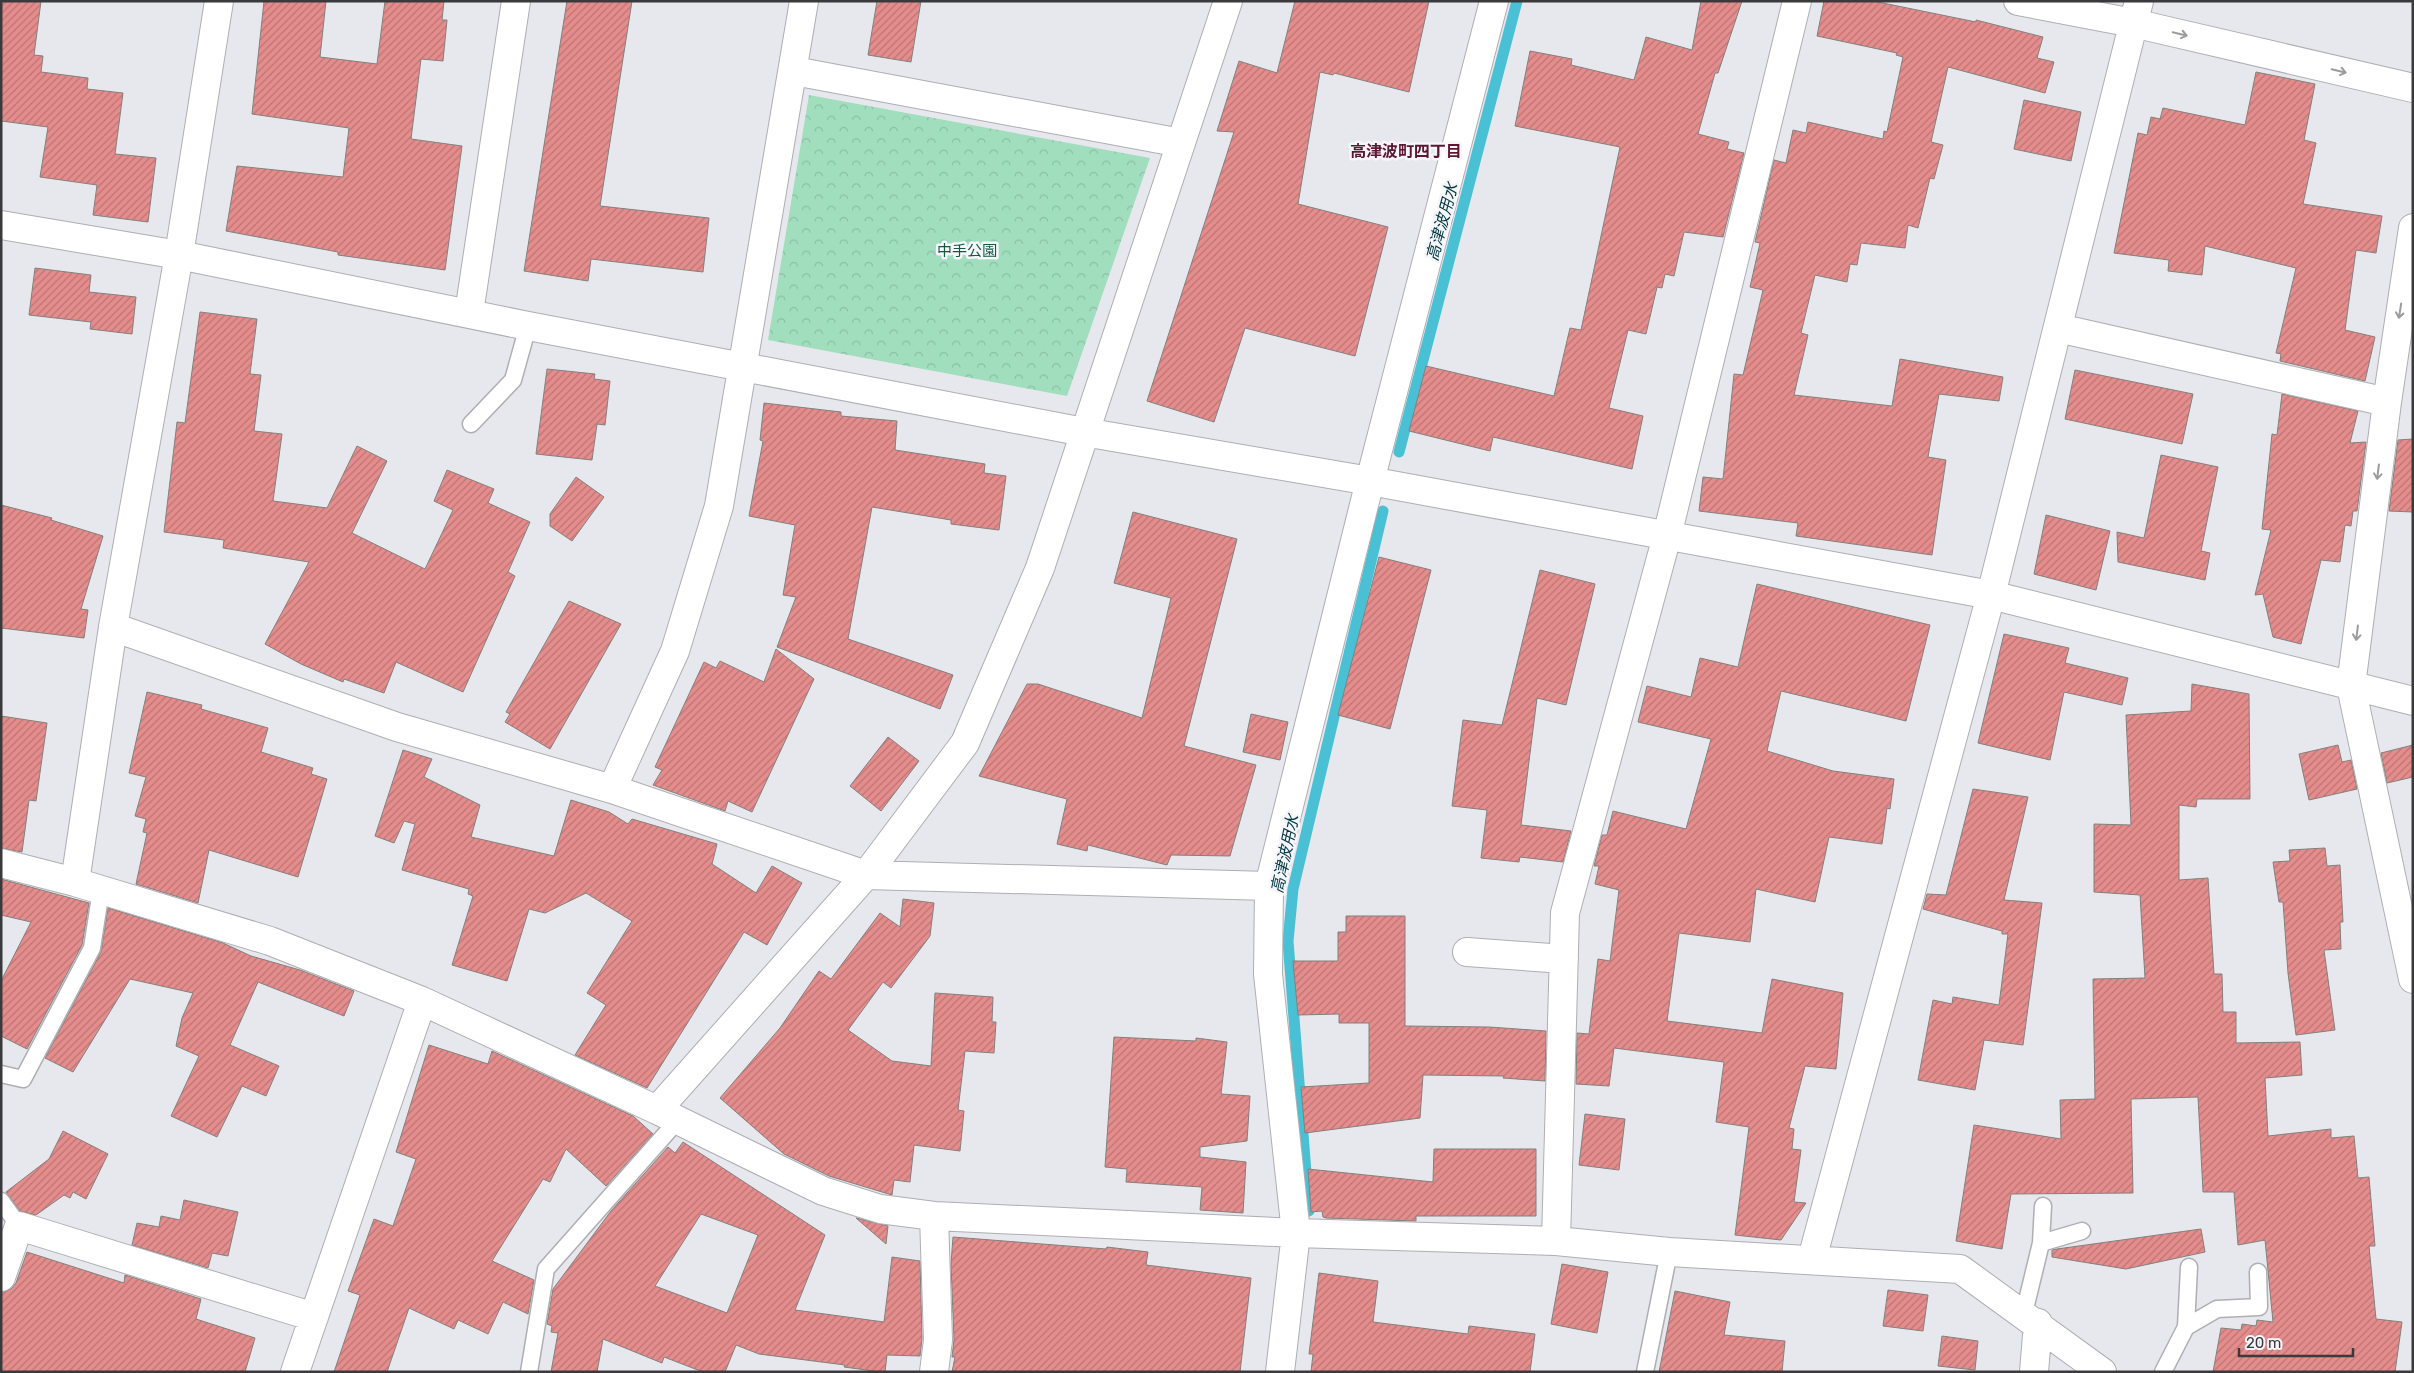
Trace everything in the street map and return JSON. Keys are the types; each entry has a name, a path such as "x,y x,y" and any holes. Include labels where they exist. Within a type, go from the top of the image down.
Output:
{"street":[{"path":"75,882 113,627 179,255 219,1"},
{"path":"469,313 516,1"},
{"path":"612,789 675,651 718,506 794,71 804,1"},
{"path":"667,1115 866,874 965,743 1040,568 1228,1"},
{"path":"1280,1372 1296,1233 1268,974 1269,886 1370,482 1494,1"},
{"path":"1556,1241 1565,913 1667,536 1797,1"},
{"path":"2018,1 2136,12 2413,88"},
{"path":"1812,1259 1991,596 2136,12"},
{"path":"794,71 1181,144"},
{"path":"1,225 179,255 528,326 1084,432 1370,482 1991,596 2413,701"},
{"path":"2413,228 2387,402 2351,686 2413,979"},
{"path":"2058,328 2387,402"},
{"path":"113,627 398,727 612,789 866,874 1269,886"},
{"path":"1,863 75,882 270,941 422,1001 667,1115 823,1191 880,1209 934,1216 1296,1233 1556,1241 1669,1252 1960,1269 2031,1318 2102,1372"},
{"path":"1467,952 1564,959"},
{"path":"295,1372 422,1001"},
{"path":"934,1216 938,1340 934,1372"},
{"path":"1,1277 19,1226 314,1317"},
{"path":"2031,1318 2034,1372"}],"lane":[{"path":"471,424 513,380 528,326"},
{"path":"1,1074 23,1078 92,948 101,890"},
{"path":"530,1372 546,1269 667,1115"},
{"path":"1,1202 19,1226"},
{"path":"2031,1318 2041,1243 2043,1206"},
{"path":"2041,1243 2082,1231"},
{"path":"1645,1372 1669,1252"},
{"path":"2163,1372 2186,1327 2189,1267"},
{"path":"2186,1327 2217,1309 2259,1307 2258,1272"}],"green space":[{"name":"中手公園","path":"809,95 1150,158 1067,396 768,340"}],"building":[{"path":"1,1 41,1 34,55 43,56 41,72 88,78 87,89 123,93 115,154 156,158 148,222 93,215 97,185 40,177 48,127 1,121"},
{"path":"264,1 326,1 320,57 377,64 385,1 444,1 442,20 447,20 443,61 421,59 411,139 462,146 445,270 338,255 338,252 226,231 237,166 343,177 349,128 252,114"},
{"path":"567,1 632,1 600,206 709,218 703,272 591,259 588,281 524,271"},
{"path":"877,1 921,1 911,62 868,55"},
{"path":"1295,1 1429,1 1409,92 1334,73 1333,75 1320,72 1298,204 1388,227 1355,356 1245,328 1214,422 1147,401 1234,132 1217,131 1239,61 1277,73"},
{"path":"1701,1 1742,1 1718,73 1715,73 1698,134 1729,142 1727,149 1744,153 1723,237 1684,232 1674,276 1665,274 1662,288 1657,287 1646,334 1628,330 1609,408 1643,416 1632,469 1493,437 1490,451 1409,431 1426,366 1554,396 1570,328 1581,330 1620,147 1515,126 1530,51 1572,59 1571,65 1634,80 1646,37 1692,50"},
{"path":"1824,1 1873,1 1976,22 1976,20 2043,37 2037,58 2054,62 2045,93 1948,67 1931,142 1943,145 1934,179 1930,178 1918,228 1908,225 1905,248 1861,243 1857,265 1850,264 1847,282 1815,275 1801,333 1808,335 1794,395 1892,406 1900,359 2003,377 1999,401 1939,394 1928,457 1946,460 1932,555 1796,536 1798,523 1699,511 1703,477 1723,479 1734,374 1743,375 1763,290 1750,287 1760,243 1755,242 1774,160 1786,163 1793,130 1806,133 1808,122 1883,139 1884,131 1887,132 1903,57 1896,55 1897,53 1817,36"},
{"path":"2256,72 2315,84 2304,140 2316,143 2303,204 2382,216 2376,253 2356,250 2345,330 2375,337 2365,381 2280,361 2281,354 2276,353 2296,268 2205,246 2202,275 2168,271 2169,260 2114,253 2138,133 2147,135 2151,117 2160,119 2163,108 2245,125"},
{"path":"2024,100 2081,112 2071,161 2014,149"},
{"path":"35,268 91,275 89,292 136,297 132,334 90,329 91,322 29,315"},
{"path":"200,312 257,319 250,374 261,375 254,431 282,434 273,501 327,508 357,446 387,461 352,533 425,569 453,510 434,501 447,470 494,489 488,503 530,522 508,572 515,576 463,692 396,662 384,693 344,679 343,682 301,664 265,644 309,562 223,548 224,540 164,532 177,422 185,423"},
{"path":"547,369 595,374 594,379 610,381 605,425 597,424 592,460 536,454"},
{"path":"2075,370 2193,394 2182,444 2065,419"},
{"path":"2282,394 2358,411 2350,443 2366,442 2357,511 2353,511 2351,526 2345,525 2340,562 2321,560 2301,644 2273,637 2263,594 2255,595 2271,530 2262,529 2272,434 2277,435"},
{"path":"764,403 841,412 841,416 897,421 895,450 985,464 984,473 1006,476 999,530 951,524 951,520 872,507 848,639 953,675 940,709 777,647 796,597 783,595 795,525 749,516 763,441 760,440"},
{"path":"2413,439 2413,512 2389,511 2398,440"},
{"path":"2161,455 2218,467 2201,551 2210,553 2205,580 2118,562 2117,532 2144,538"},
{"path":"576,477 604,497 572,541 550,526 550,514"},
{"path":"1,505 52,518 51,520 103,536 81,609 88,610 84,638 1,628"},
{"path":"1133,512 1237,539 1184,746 1256,765 1230,856 1171,855 1167,865 1088,845 1087,851 1057,844 1067,799 979,776 1027,684 1038,684 1142,718 1171,598 1114,583"},
{"path":"2046,515 2110,531 2096,590 2034,574"},
{"path":"1379,557 1431,570 1390,729 1338,715"},
{"path":"1540,570 1595,584 1566,705 1537,698 1521,825 1571,831 1563,862 1520,857 1519,862 1481,858 1487,810 1452,806 1463,720 1502,725"},
{"path":"1757,584 1930,625 1906,721 1781,691 1767,751 1833,771 1894,779 1890,809 1887,808 1882,844 1829,837 1815,902 1756,889 1750,942 1679,933 1667,1021 1762,1033 1772,979 1843,993 1836,1069 1805,1066 1789,1128 1794,1129 1792,1149 1801,1150 1794,1202 1806,1203 1781,1240 1735,1235 1749,1127 1716,1122 1724,1062 1614,1048 1609,1086 1576,1084 1577,1033 1589,1034 1598,959 1610,961 1619,890 1595,884 1599,866 1594,866 1602,835 1607,835 1613,811 1686,829 1711,739 1638,722 1647,686 1691,697 1700,658 1738,667"},
{"path":"569,601 621,624 550,749 505,722 510,714 506,712"},
{"path":"2004,634 2069,648 2065,663 2128,678 2122,705 2064,692 2050,760 1978,743"},
{"path":"776,649 814,679 752,812 728,801 725,811 653,785 662,770 655,767 704,662 716,668 720,661 764,682"},
{"path":"2192,684 2249,694 2250,799 2197,799 2196,807 2179,805 2179,880 2208,878 2214,974 2222,974 2223,1012 2236,1012 2236,1043 2300,1042 2302,1075 2265,1078 2268,1136 2331,1129 2331,1138 2354,1136 2358,1178 2369,1177 2375,1246 2369,1246 2376,1319 2402,1322 2395,1372 2213,1372 2221,1328 2241,1330 2242,1324 2256,1326 2257,1320 2273,1322 2265,1240 2238,1245 2234,1192 2203,1192 2198,1097 2131,1099 2133,1193 2011,1194 2002,1249 1956,1241 1974,1125 2061,1139 2060,1100 2095,1099 2093,979 2145,978 2140,895 2094,892 2094,824 2131,825 2126,715 2191,711"},
{"path":"147,692 202,705 201,709 268,728 261,752 313,768 311,774 327,779 298,877 209,850 198,903 136,884 147,833 143,832 146,819 135,816 146,777 129,773"},
{"path":"1251,714 1288,722 1280,760 1243,752"},
{"path":"1,716 47,723 36,801 29,800 22,852 1,848"},
{"path":"888,737 919,761 881,811 850,786"},
{"path":"2338,745 2342,762 2351,760 2357,789 2309,800 2299,754"},
{"path":"2413,745 2413,777 2387,783 2381,753"},
{"path":"403,750 432,759 424,777 480,805 471,837 554,856 571,800 609,812 628,824 632,819 717,844 712,864 756,893 772,866 802,883 767,945 744,932 647,1088 575,1055 606,1005 587,993 632,921 586,893 545,913 529,909 507,981 452,965 473,896 468,894 469,889 402,870 415,824 404,821 394,843 375,836"},
{"path":"1973,789 2028,797 2004,900 2042,903 2023,1045 1984,1040 1975,1090 1918,1080 1933,1000 1952,1004 1953,997 1999,1005 2008,934 2002,934 2002,931 1923,909 1927,894 1946,895"},
{"path":"2325,848 2327,866 2340,865 2343,922 2340,922 2341,949 2324,950 2335,1030 2296,1035 2288,973 2283,902 2279,902 2273,862 2290,861 2289,850"},
{"path":"1,879 89,903 82,945 27,1049 1,1036 1,981 31,922 1,915"},
{"path":"903,899 934,903 930,936 891,988 883,982 848,1030 892,1061 931,1066 935,993 993,997 992,1022 996,1022 994,1053 965,1051 958,1110 964,1111 960,1151 914,1145 910,1182 894,1180 892,1195 829,1176 784,1154 720,1098 780,1028 819,971 831,979 880,913 900,927"},
{"path":"108,908 223,943 251,956 300,970 354,991 344,1016 258,982 230,1045 279,1066 266,1096 242,1086 217,1137 171,1116 199,1056 176,1046 182,1018 193,993 130,979 73,1072 45,1058 101,952"},
{"path":"1346,916 1405,916 1405,1026 1489,1027 1546,1031 1545,1081 1503,1078 1504,1076 1423,1075 1420,1118 1305,1133 1301,1087 1369,1083 1369,1023 1339,1023 1339,1014 1298,1015 1293,961 1338,961 1338,932 1346,932"},
{"path":"1114,1037 1196,1041 1196,1038 1227,1042 1221,1094 1250,1096 1247,1141 1200,1147 1200,1157 1246,1162 1243,1213 1200,1210 1202,1187 1126,1182 1127,1169 1105,1167"},
{"path":"429,1045 488,1064 492,1051 633,1116 653,1134 606,1186 566,1149 550,1182 543,1179 492,1261 534,1280 528,1314 503,1302 488,1334 458,1320 454,1329 409,1308 387,1372 334,1372 360,1295 348,1291 374,1219 393,1226 416,1159 396,1152"},
{"path":"1585,1114 1625,1119 1619,1170 1579,1165"},
{"path":"63,1131 108,1154 86,1199 73,1192 70,1198 64,1195 36,1215 20,1211 6,1192 49,1159"},
{"path":"683,1142 825,1235 795,1310 884,1322 892,1257 920,1261 922,1339 920,1356 887,1355 885,1372 881,1372 844,1367 845,1365 759,1354 736,1345 725,1372 703,1372 664,1357 662,1363 603,1339 597,1372 551,1372 558,1333 551,1332 552,1326 547,1324 553,1289 611,1211 668,1147 675,1153","holes":["701,1214 758,1235 727,1313 655,1286"]},
{"path":"1434,1149 1536,1149 1536,1216 1416,1216 1416,1221 1326,1218 1323,1217 1322,1211 1311,1212 1308,1169 1433,1182"},
{"path":"184,1200 238,1212 228,1256 212,1253 208,1268 132,1245 137,1223 159,1227 161,1216 180,1220"},
{"path":"856,1218 888,1226 886,1244"},
{"path":"2201,1229 2205,1252 2126,1269 2052,1257 2052,1250 2057,1249"},
{"path":"953,1237 1106,1249 1107,1247 1148,1252 1146,1265 1251,1278 1240,1372 952,1372 955,1357 952,1357 954,1340 951,1264"},
{"path":"27,1252 124,1283 125,1275 201,1299 196,1319 255,1338 245,1372 1,1372 1,1292 11,1289 16,1283"},
{"path":"1562,1264 1608,1272 1597,1333 1551,1324"},
{"path":"1319,1273 1378,1281 1373,1322 1468,1334 1469,1326 1535,1334 1530,1372 1311,1372 1313,1354 1309,1354"},
{"path":"1888,1290 1928,1295 1923,1331 1883,1326"},
{"path":"1675,1291 1730,1302 1724,1335 1785,1341 1782,1372 1659,1372"},
{"path":"1942,1336 1978,1341 1975,1370 1938,1366"}],"waterway":[{"name":"高津波用水","path":"1399,452 1517,1"},
{"name":"高津波用水","path":"1309,1211 1288,941 1293,889 1383,511"}],"district":[{"name":"高津波町四丁目","path":"1406,151"}]}
